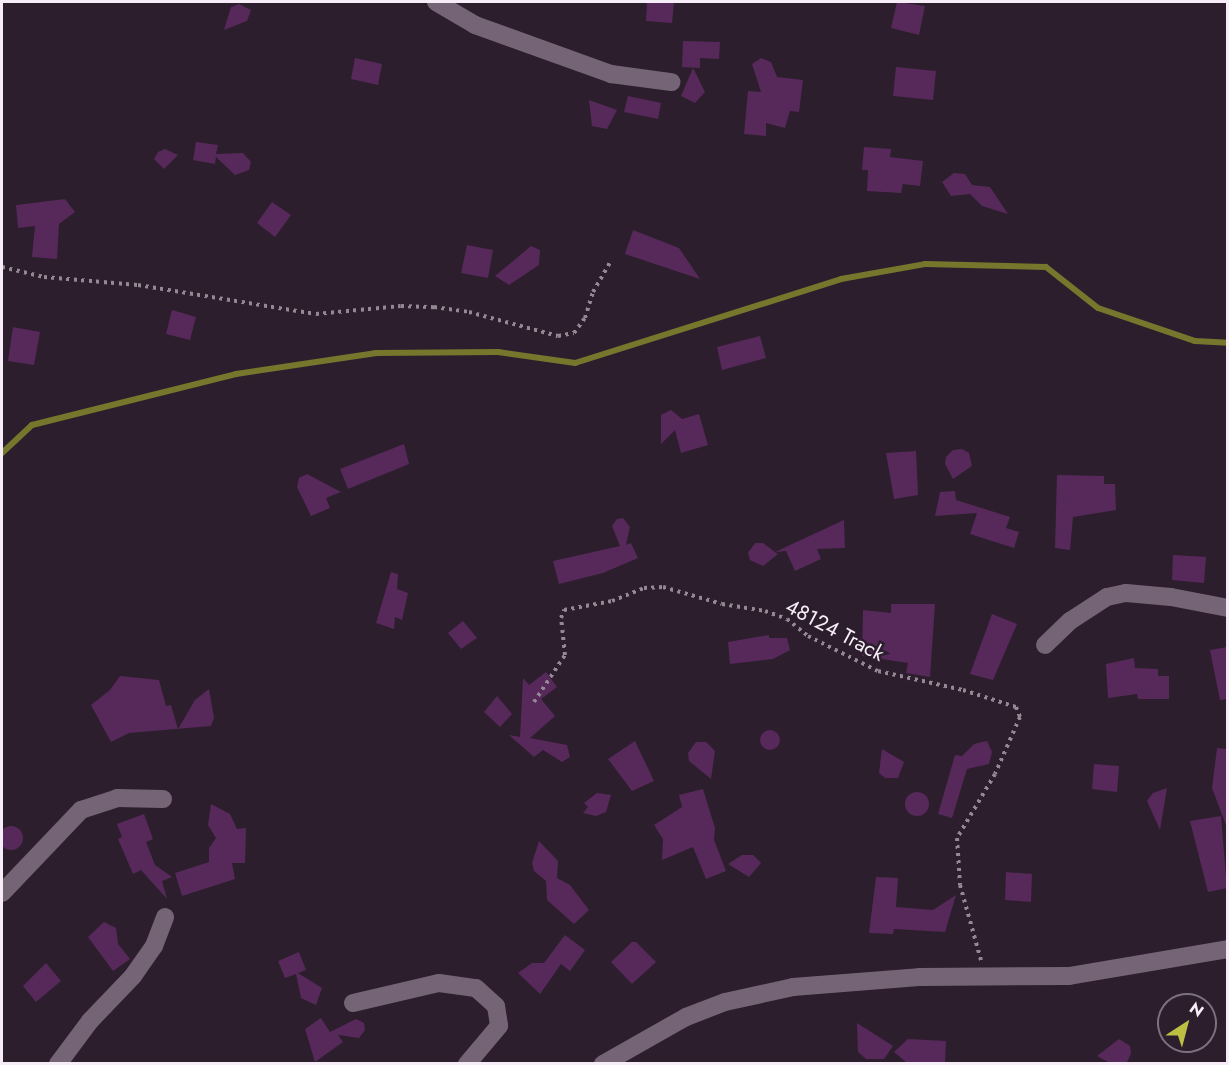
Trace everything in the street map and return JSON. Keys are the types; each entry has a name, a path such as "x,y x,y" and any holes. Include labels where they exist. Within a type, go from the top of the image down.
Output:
{"street":[{"path":"436,2 475,25 611,74 671,82"},
{"path":"1045,645 1070,621 1107,597 1126,593 1171,597 1227,608"},
{"path":"2,893 81,810 117,798 164,799"},
{"path":"58,1064 139,968 154,946 165,917"},
{"path":"603,1064 650,1034 725,1002 793,987 985,975 1069,976 1227,949"},
{"path":"353,1003 440,983 476,988 496,1006 499,1026 467,1064"}],"path":[{"path":"2,267 44,277 138,285 316,314 401,306 434,307 469,312 558,336 574,333 585,318 593,292 610,264"},
{"name":"48124 Track","path":"534,702 565,655 561,618 564,610 612,601 644,588 663,587 787,619 818,642 878,671 963,690 1016,707 1020,717 995,774 957,838 960,885 985,975"}],"building":[{"path":"647,2 674,2 672,23 646,21"},
{"path":"897,2 925,6 919,35 891,28"},
{"path":"239,4 251,10 247,21 224,30 231,7"},
{"path":"683,41 720,42 719,59 700,58 700,68 682,67"},
{"path":"355,58 382,64 378,85 351,79"},
{"path":"761,58 771,62 777,77 803,80 799,112 790,111 785,128 766,123 766,136 744,134 748,91 761,92 752,64"},
{"path":"896,67 936,71 933,100 893,96"},
{"path":"693,68 705,92 695,103 681,96"},
{"path":"628,96 661,103 658,119 624,112"},
{"path":"589,100 617,110 607,129 592,126"},
{"path":"196,142 218,145 216,154 243,153 251,162 249,170 235,175 216,157 215,164 193,160"},
{"path":"864,147 891,149 890,157 923,161 920,186 903,184 901,193 867,191 868,170 862,170"},
{"path":"165,149 178,155 164,169 154,159 158,152"},
{"path":"954,173 965,174 972,185 990,187 1008,214 982,206 970,194 951,196 942,182"},
{"path":"65,199 75,212 59,224 57,259 32,257 35,226 18,228 16,205"},
{"path":"272,202 291,215 275,237 257,223"},
{"path":"633,230 679,248 700,279 625,254"},
{"path":"467,245 493,250 488,278 461,273"},
{"path":"531,246 540,250 539,265 509,285 495,276"},
{"path":"172,310 196,317 190,340 166,334"},
{"path":"13,327 40,332 34,365 8,361"},
{"path":"760,336 766,358 722,370 717,347"},
{"path":"671,410 682,419 699,414 708,445 681,453 675,430 661,444 661,415"},
{"path":"404,444 409,464 348,489 340,469"},
{"path":"962,449 969,453 972,466 953,479 945,464 946,457 953,450"},
{"path":"916,451 918,495 894,499 886,453"},
{"path":"307,474 341,492 326,498 330,508 311,516 297,487 299,478"},
{"path":"1057,475 1104,476 1104,484 1115,484 1116,510 1073,517 1070,550 1055,548"},
{"path":"955,491 956,500 1010,517 1006,528 1019,532 1014,548 970,534 977,513 935,516 940,492"},
{"path":"623,518 630,527 626,545 631,543 638,558 603,573 559,584 553,561 620,546 612,526 617,519"},
{"path":"844,520 845,548 817,549 821,559 795,571 786,551 775,552"},
{"path":"755,543 763,543 778,554 763,566 750,560 748,553"},
{"path":"1173,555 1206,557 1204,583 1172,580"},
{"path":"391,572 398,574 397,589 408,593 402,620 395,617 394,629 376,623"},
{"path":"891,604 935,604 930,677 906,673 908,663 862,656 863,610 891,613"},
{"path":"992,614 1017,624 993,680 970,674"},
{"path":"463,621 477,638 461,649 448,633"},
{"path":"769,635 769,638 787,638 790,650 773,659 730,664 728,642"},
{"path":"1227,647 1227,699 1220,700 1210,650"},
{"path":"1134,658 1135,668 1158,669 1158,676 1169,676 1169,699 1138,699 1137,694 1108,698 1106,664"},
{"path":"546,672 557,687 541,699 555,716 530,738 567,745 570,757 562,762 543,750 534,757 509,735 520,737 523,678 529,685"},
{"path":"120,676 159,680 166,706 171,705 178,729 129,733 111,742 91,705 110,690"},
{"path":"209,689 214,718 211,726 178,729 195,700"},
{"path":"497,696 512,714 500,727 484,712"},
{"path":"766,730 774,730 780,736 780,744 774,750 766,750 760,744 760,736"},
{"path":"635,741 654,781 632,791 608,759"},
{"path":"987,741 992,752 989,764 967,769 952,818 938,814 955,755 962,756 974,744"},
{"path":"696,742 706,742 715,751 711,779 689,761 688,753"},
{"path":"1217,748 1227,749 1226,825 1212,788"},
{"path":"882,749 904,762 898,778 885,778 879,773"},
{"path":"1094,764 1119,766 1117,792 1092,789"},
{"path":"1167,788 1160,830 1147,801 1153,793"},
{"path":"703,789 715,828 714,840 726,871 706,879 693,847 662,860 663,839 654,825 682,807 679,795"},
{"path":"917,792 922,793 928,799 928,809 922,815 917,816 912,815 906,809 905,804 906,799 912,793"},
{"path":"597,793 611,795 606,812 596,816 583,813 588,807 584,803"},
{"path":"211,804 230,814 237,829 246,828 245,863 232,863 235,879 182,896 175,873 209,862 209,848 216,838 208,825"},
{"path":"144,814 153,839 146,842 155,865 172,877 162,881 167,899 141,870 133,874 118,839 122,837 117,824"},
{"path":"1221,816 1227,888 1208,892 1190,821"},
{"path":"11,826 16,827 22,833 22,843 16,849 11,850 6,849 0,843 -1,838 0,833 6,827"},
{"path":"539,841 558,861 557,878 570,885 589,910 574,924 547,900 546,881 534,871 532,863"},
{"path":"742,855 753,855 761,863 749,877 728,864"},
{"path":"1006,872 1032,874 1031,902 1005,900"},
{"path":"876,877 898,878 896,907 933,910 956,895 945,932 894,929 893,934 869,933"},
{"path":"104,922 116,928 118,944 130,959 113,971 88,937"},
{"path":"565,935 585,950 570,971 561,964 540,994 518,973 532,963 544,963"},
{"path":"632,942 636,942 656,962 632,984 611,962"},
{"path":"299,952 306,970 298,973 322,988 316,1005 301,998 296,974 285,978 278,961"},
{"path":"46,963 61,981 36,1002 23,986"},
{"path":"321,1018 330,1032 356,1019 364,1023 365,1030 359,1038 338,1035 343,1042 315,1062 305,1029"},
{"path":"857,1023 893,1046 884,1059 866,1059 858,1052"},
{"path":"908,1039 946,1041 945,1064 906,1062 894,1052"},
{"path":"1119,1039 1130,1046 1131,1054 1126,1064 1112,1064 1097,1056"}],"waterway":[{"path":"2,453 32,425 236,374 376,353 498,352 575,363 841,279 925,264 1046,267 1098,308 1195,341 1228,343"}]}
